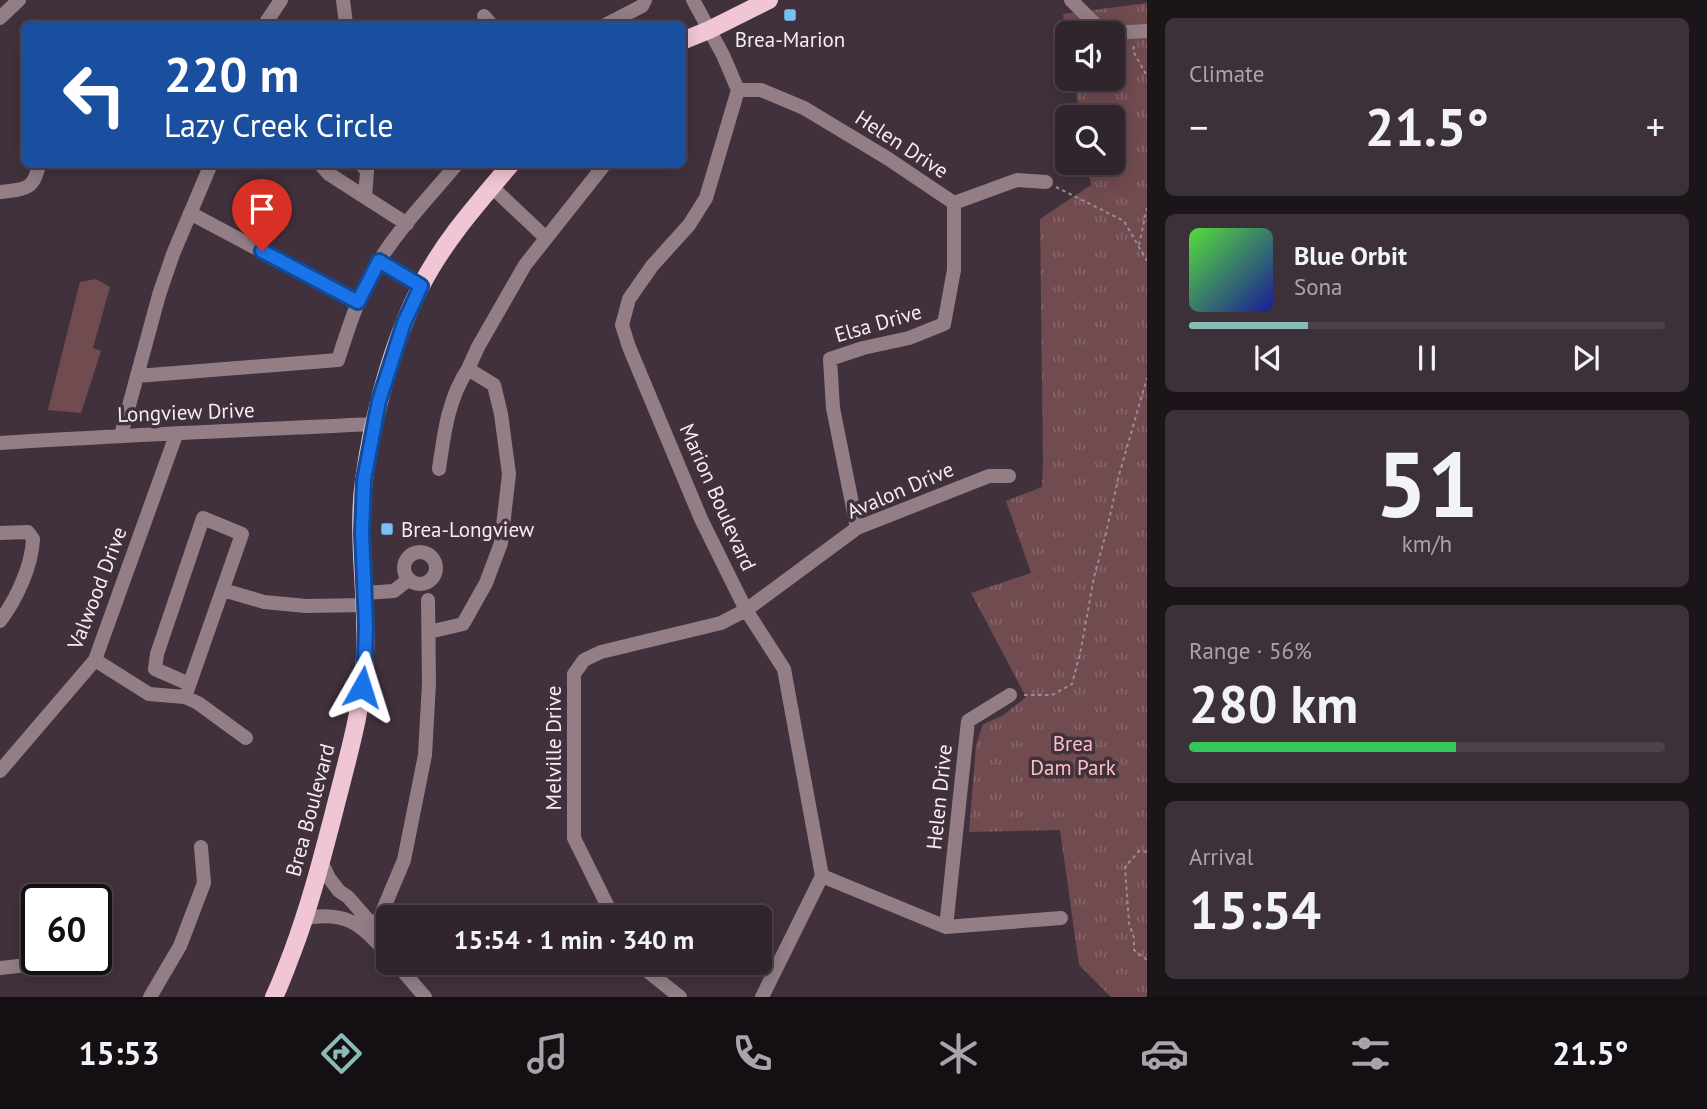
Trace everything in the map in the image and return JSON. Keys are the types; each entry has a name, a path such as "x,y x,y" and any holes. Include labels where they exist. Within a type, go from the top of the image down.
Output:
{"main road":[{"path":"686,39 769,0"},
{"name":"Brea Boulevard","path":"274,997 305,918 355,729 365,658 362,500 379,401 404,323 421,286 472,209 508,168"}],"street":[{"path":"2,10 19,0"},
{"path":"267,21 281,0"},
{"path":"343,0 346,21"},
{"path":"613,21 642,6 645,0"},
{"path":"693,0 723,55 738,90"},
{"path":"1077,2 1093,21"},
{"name":"Helen Drive","path":"738,90 761,90 804,108 887,158 954,203 1017,180 1046,182"},
{"name":"Marion Boulevard","path":"738,90 706,198 689,225 652,266 629,299 622,325 629,348 701,519 746,610 784,669 822,876"},
{"path":"0,192 26,189 36,180 38,168"},
{"path":"121,435 159,295 209,168"},
{"path":"323,168 328,174 407,223"},
{"path":"364,168 367,171 365,197"},
{"path":"136,376 338,360 358,302 379,261 454,168"},
{"path":"439,469 447,415 478,347 525,265 602,168"},
{"path":"492,187 545,238"},
{"name":"Elsa Drive","path":"857,528 833,408 830,359 863,348 909,338 944,324 954,270 954,203"},
{"path":"190,213 358,302"},
{"path":"379,261 421,286"},
{"path":"429,632 463,624 486,583 501,542 509,474 501,414 494,386 468,369"},
{"name":"Longview Drive","path":"0,443 374,424"},
{"name":"Valwood Drive","path":"0,771 95,660 176,435"},
{"name":"Avalon Drive","path":"746,610 857,528 989,476 1009,476"},
{"path":"187,690 242,534 204,518 157,654 155,669 187,690 198,703 246,738"},
{"path":"0,533 28,532 33,539 33,549 18,592 0,621"},
{"path":"223,590 264,602 306,606 365,599 394,591 409,579"},
{"path":"372,936 404,860 425,755 429,683 428,600"},
{"name":"Melville Drive","path":"607,905 574,838 574,674 584,660 601,652 721,623 746,610"},
{"path":"95,660 149,694 187,690"},
{"name":"Helen Drive","path":"946,927 968,721 1010,695"},
{"path":"150,997 180,946 204,883 201,847"},
{"path":"321,861 329,878 369,921 372,936"},
{"path":"762,997 822,876 946,927 1061,918"},
{"path":"305,918 322,915 351,921 376,941"},
{"path":"0,968 21,966"},
{"path":"406,975 425,997"},
{"path":"652,975 680,997"}],"path":[{"path":"1140,31 1133,51 1147,76"},
{"path":"1046,182 1124,221 1147,261"},
{"path":"1138,246 1147,208"},
{"path":"1010,695 1052,695 1072,684 1094,577 1147,377"},
{"path":"1147,852 1139,851 1125,867 1134,950 1147,960"}],"green space":[{"name":"Brea Dam Park","path":"1147,3 1147,997 1111,997 1079,965 1060,830 969,832 976,745 983,724 1002,716 1026,697 971,593 1031,573 1006,501 1042,487 1040,219 1091,185 1089,175 1125,175 1125,105 1078,105 1076,91 1125,91 1125,21 1064,21 1063,14"},
{"path":"96,279 110,287 93,348 101,351 81,413 48,410 80,282"}],"place":[{"name":"Brea-Marion","path":"790,15"},
{"name":"Brea-Longview","path":"387,529"}],"route":[{"path":"262,251 358,302 379,261 421,286 404,323 379,401 364,480 362,533 366,626 362,687"}]}
